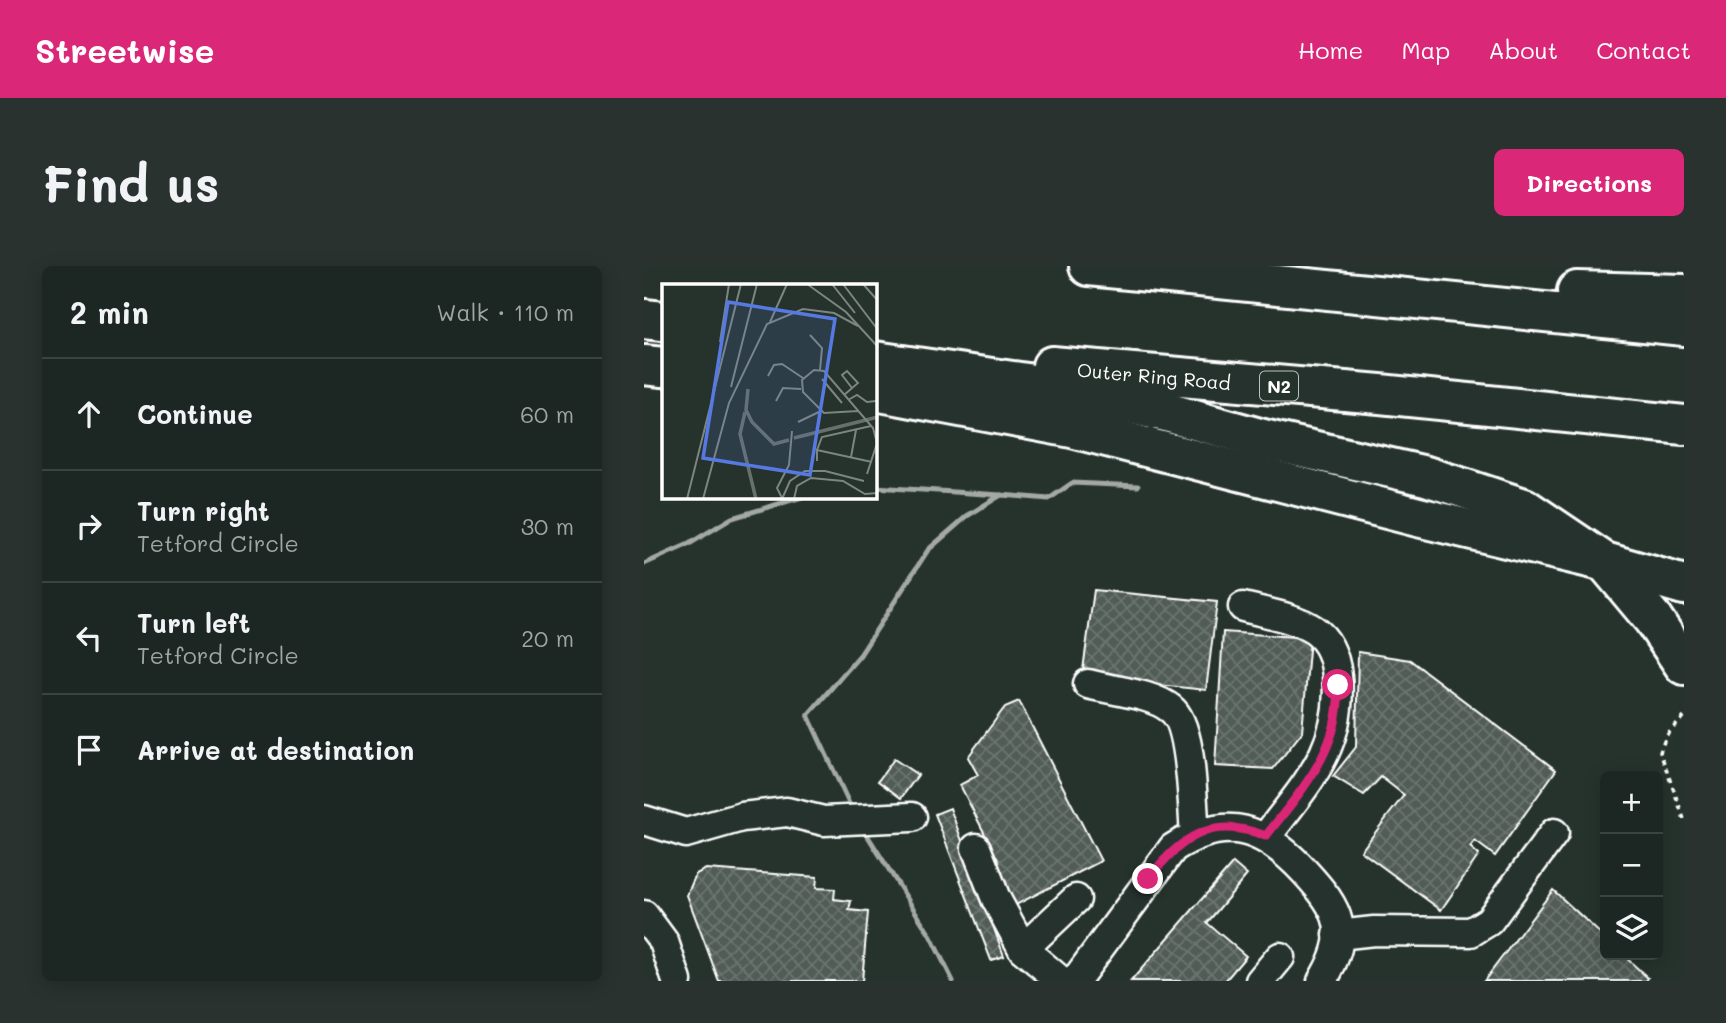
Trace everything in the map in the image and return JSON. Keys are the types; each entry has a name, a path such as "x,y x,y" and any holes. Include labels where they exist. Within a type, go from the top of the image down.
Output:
{"highway":[{"path":"1089,266 1684,326"},
{"path":"1254,266 1612,294 1684,294"},
{"path":"644,319 662,321"},
{"path":"644,339 662,341"},
{"name":"Outer Ring Road","path":"877,347 1684,425"},
{"path":"877,361 1027,383 1166,412 1263,439 1426,476 1524,508 1607,564 1653,619 1684,665"},
{"path":"644,365 662,367"},
{"path":"877,391 1072,428 1684,584"}],"street":[{"path":"1243,607 1288,620 1319,634 1331,650 1338,685 1337,719 1330,744 1303,788 1266,836"},
{"path":"1088,684 1165,705 1179,716 1186,734 1195,834"},
{"path":"644,820 686,833 742,817 787,812 824,821 912,817"},
{"path":"1075,981 1173,848 1195,834 1224,828 1266,836 1293,858 1330,899 1338,916 1338,934 1332,965 1322,981"},
{"path":"1338,934 1374,931 1458,933 1480,928 1489,920 1554,833"},
{"path":"976,848 996,899 1023,949 1061,981"},
{"path":"1023,949 1076,900"},
{"path":"644,915 664,942 677,981"},
{"path":"1260,981 1280,957"}],"path":[{"path":"1684,717 1666,736 1660,752 1684,819"}],"building":[{"path":"1094,590 1217,602 1206,690 1082,677"},
{"path":"1223,632 1310,638 1302,732 1273,769 1215,766"},
{"path":"1358,652 1410,660 1556,770 1495,856 1475,841 1470,847 1479,855 1441,910 1361,851 1404,795 1381,777 1364,795 1333,776 1356,747"},
{"path":"1019,701 1101,861 1010,908 989,866 999,862 960,785 978,775 968,757 1005,707"},
{"path":"894,759 918,775 901,798 878,781"},
{"path":"950,808 1004,956 991,960 935,814"},
{"path":"1233,863 1247,875 1207,923 1246,956 1225,981 1131,981"},
{"path":"706,869 817,877 816,888 835,889 834,899 851,901 849,910 868,912 862,981 719,981 687,895 696,874"},
{"path":"1553,890 1600,933 1600,960 1628,960 1648,978 1646,981 1484,981"}],"waterway":[{"path":"852,810 808,715 860,655 928,550 967,516 1001,495 1049,499 1072,483 1138,486"},
{"path":"877,487 1001,495"},
{"path":"644,564 689,544 732,518 795,499"},
{"path":"864,830 930,935 953,981"}],"route":[{"path":"1148,879 1173,848 1195,834 1237,828 1266,836 1303,788 1330,744 1337,719 1338,685"}]}
